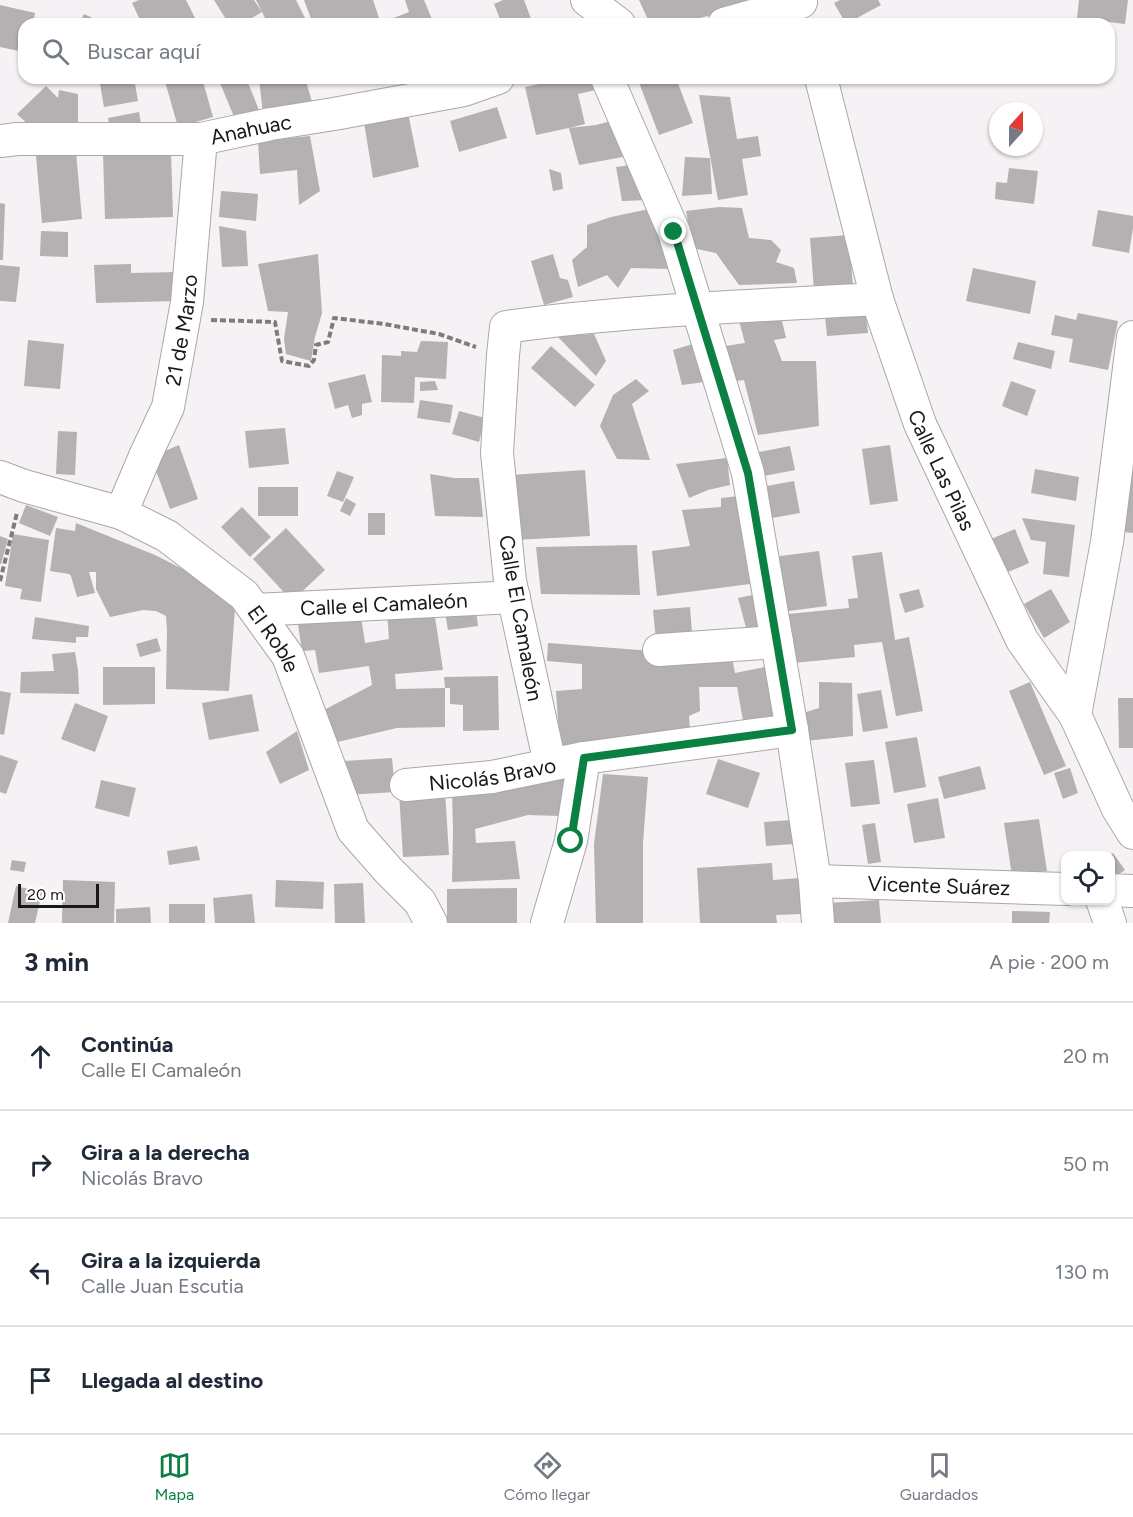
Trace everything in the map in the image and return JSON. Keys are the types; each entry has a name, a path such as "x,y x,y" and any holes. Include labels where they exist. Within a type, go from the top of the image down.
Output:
{"street":[{"path":"568,0 578,18"},
{"path":"588,0 611,18"},
{"path":"756,18 803,9"},
{"name":"Anahuac","path":"0,141 17,139 201,139 464,90 481,84"},
{"path":"610,84 674,232 748,473 792,730 815,881 818,923"},
{"name":"Calle Las Pilas","path":"822,84 877,299 920,424 1022,640 1075,715 1118,809 1133,833"},
{"name":"21 de Marzo","path":"121,513 168,407 187,302 201,139"},
{"path":"504,341 560,319 877,299"},
{"path":"1075,715 1120,543 1133,338"},
{"name":"Calle El Camaleón","path":"504,341 497,453 510,581 550,764"},
{"name":"El Roble","path":"12,482 121,513 167,536 244,595 288,656 353,830 420,902 431,923"},
{"name":"Calle el Camaleón","path":"255,610 514,597"},
{"path":"659,650 777,642"},
{"name":"Nicolás Bravo","path":"406,784 492,777 584,758 792,730"},
{"path":"547,923 571,841 584,758"},
{"name":"Vicente Suárez","path":"815,881 1061,889"},
{"path":"1115,890 1133,891"},
{"path":"1104,905 1110,923"}],"path":[{"path":"184,318 275,322 282,361 309,366 314,360 316,345 328,342 334,318 504,341"},
{"path":"0,581 12,482"}],"building":[{"path":"139,0 186,0 195,18 139,18 132,3"},
{"path":"214,0 254,0 262,12 252,18 225,18"},
{"path":"256,0 296,0 305,18 265,18"},
{"path":"304,0 373,0 379,18 311,18"},
{"path":"405,0 424,0 432,18 394,18 409,12"},
{"path":"503,0 524,0 531,18 500,18 494,4"},
{"path":"639,0 771,0 699,18 647,18"},
{"path":"840,0 878,0 881,5 857,18 843,18 834,3"},
{"path":"1079,0 1128,0 1125,24 1115,23 1115,18 1077,18"},
{"path":"0,5 35,13 34,18 18,18 18,51 0,47"},
{"path":"100,84 135,84 138,101 104,107"},
{"path":"166,84 204,84 213,117 178,127"},
{"path":"220,84 248,84 259,110 235,119"},
{"path":"260,84 307,84 313,105 263,115"},
{"path":"539,84 594,84 596,90 578,94 585,124 536,135 525,87"},
{"path":"640,84 678,84 693,123 659,135"},
{"path":"46,86 58,98 59,90 78,94 78,128 36,132 17,114"},
{"path":"699,95 730,97 737,139 758,136 761,156 742,159 748,195 718,200"},
{"path":"497,107 507,138 459,152 450,121"},
{"path":"139,112 142,129 111,135 108,118"},
{"path":"408,113 419,167 373,178 364,122"},
{"path":"615,120 628,156 579,165 569,128"},
{"path":"310,136 320,191 299,205 297,170 260,174 258,141"},
{"path":"171,151 173,217 105,219 103,153"},
{"path":"76,152 82,219 42,223 36,156"},
{"path":"685,157 710,158 712,194 682,196"},
{"path":"637,164 650,200 622,201 616,167"},
{"path":"1009,168 1038,171 1034,204 995,199 996,182 1007,183"},
{"path":"549,169 561,173 563,189 553,191"},
{"path":"221,191 258,194 256,221 219,217"},
{"path":"0,203 5,204 3,260 0,260"},
{"path":"719,207 742,208 749,238 771,240 781,250 776,262 794,268 797,283 739,285 716,253 692,248 686,211"},
{"path":"654,208 670,269 631,268 618,288 607,275 578,287 572,260 587,247 587,225 611,217"},
{"path":"1098,210 1133,216 1129,253 1092,246"},
{"path":"219,226 246,231 248,266 222,267"},
{"path":"41,231 68,232 68,257 40,256"},
{"path":"849,235 853,287 814,290 810,238"},
{"path":"318,254 322,313 311,361 286,354 284,339 288,312 268,311 258,264"},
{"path":"553,254 560,278 568,280 573,297 544,305 531,261"},
{"path":"131,264 131,273 176,272 177,301 96,303 94,265"},
{"path":"0,265 20,267 16,302 0,301"},
{"path":"973,268 1036,281 1030,314 966,301"},
{"path":"1078,313 1118,321 1108,370 1069,362 1073,339 1051,335 1055,315 1076,320"},
{"path":"866,314 868,333 827,336 825,316"},
{"path":"739,321 782,321 786,338 774,340 782,361 816,361 819,426 758,435 744,380 736,381 725,346 745,343"},
{"path":"594,334 606,361 596,376 557,336"},
{"path":"28,340 64,344 60,389 24,386"},
{"path":"421,341 448,342 446,379 415,377 414,403 381,402 382,355 401,356 401,351 417,352"},
{"path":"1018,342 1055,351 1051,369 1013,359"},
{"path":"696,343 704,382 682,385 673,350"},
{"path":"551,346 595,385 575,407 531,368"},
{"path":"365,374 372,402 362,404 362,415 352,418 348,405 335,409 328,383"},
{"path":"636,379 649,391 632,404 650,460 617,459 600,426 613,395"},
{"path":"435,381 438,390 420,391 420,382"},
{"path":"1011,381 1036,390 1027,416 1002,406"},
{"path":"420,400 453,405 450,423 417,418"},
{"path":"459,411 485,418 479,442 452,434"},
{"path":"285,428 289,464 249,468 245,431"},
{"path":"58,431 77,432 75,475 56,474"},
{"path":"1133,433 1133,533 1123,532"},
{"path":"179,445 198,499 170,509 151,457"},
{"path":"890,445 898,501 870,505 862,449"},
{"path":"790,446 795,470 764,476 759,452"},
{"path":"727,458 730,485 708,490 689,498 676,464"},
{"path":"1035,469 1079,477 1076,501 1031,493"},
{"path":"585,470 590,536 515,540 511,475"},
{"path":"337,471 354,477 343,502 327,496"},
{"path":"430,474 454,478 479,478 483,517 435,516"},
{"path":"794,481 800,513 772,518 767,486"},
{"path":"258,487 298,487 298,516 258,516"},
{"path":"739,496 743,543 750,584 657,596 652,551 690,546 682,510 721,507 721,498"},
{"path":"346,498 356,504 350,516 340,511"},
{"path":"26,505 58,517 50,536 19,523"},
{"path":"242,507 271,537 250,557 221,527"},
{"path":"368,513 385,513 385,535 368,535"},
{"path":"1022,518 1075,525 1069,577 1043,574 1046,542 1031,540"},
{"path":"76,523 155,555 222,589 235,608 229,691 166,689 166,616 156,611 143,610 110,617 96,589 96,572 89,572 95,593 77,597 69,574 50,571 56,528 75,531"},
{"path":"286,528 325,570 292,601 253,559"},
{"path":"1015,529 1029,563 999,576 984,542"},
{"path":"13,534 49,540 41,602 20,599 22,589 5,586"},
{"path":"0,536 8,539 1,564 0,564"},
{"path":"637,545 640,595 541,594 536,547"},
{"path":"819,551 827,606 781,612 773,557"},
{"path":"882,552 895,640 909,637 923,711 896,716 882,642 854,645 855,657 793,663 788,614 849,608 848,599 858,598 852,556"},
{"path":"919,589 924,607 905,613 899,594"},
{"path":"1051,589 1070,622 1044,638 1024,604"},
{"path":"757,594 766,631 748,635 738,598"},
{"path":"475,602 478,626 448,630 444,607"},
{"path":"433,604 443,670 395,674 396,689 445,688 445,727 397,728 329,744 320,712 372,685 369,666 319,673 315,650 302,651 296,611 360,610 365,643 389,639 387,612"},
{"path":"690,607 693,646 657,650 653,610"},
{"path":"35,617 89,626 88,637 76,637 76,643 32,639"},
{"path":"157,638 161,651 140,657 136,644"},
{"path":"548,643 652,651 731,652 735,673 770,666 779,720 744,726 737,687 699,687 700,711 689,716 690,731 560,749 556,691 582,689 582,664 547,661"},
{"path":"75,652 79,694 20,693 21,672 54,671 52,654"},
{"path":"103,667 155,667 155,704 103,705"},
{"path":"498,676 499,730 463,731 463,705 450,704 450,688 445,688 444,677"},
{"path":"819,682 852,683 853,736 805,741 803,713 819,708"},
{"path":"1030,682 1066,766 1044,775 1009,691"},
{"path":"881,690 888,728 863,732 857,694"},
{"path":"0,691 11,693 4,735 0,734"},
{"path":"252,694 259,731 209,740 202,703"},
{"path":"1118,698 1133,698 1133,748 1119,748"},
{"path":"75,703 108,716 95,752 61,739"},
{"path":"297,731 309,770 280,784 266,752"},
{"path":"917,737 926,787 894,793 885,742"},
{"path":"0,755 18,761 6,794 0,792"},
{"path":"392,758 395,792 346,795 344,761"},
{"path":"718,759 760,773 748,808 706,794"},
{"path":"874,760 880,804 851,807 845,763"},
{"path":"980,766 986,789 944,799 938,777"},
{"path":"1070,768 1078,793 1063,799 1054,773"},
{"path":"566,773 561,816 528,815 475,829 476,843 515,841 520,879 452,882 452,791"},
{"path":"603,774 648,777 643,843 643,923 596,923 594,844"},
{"path":"101,780 136,788 129,817 95,808"},
{"path":"445,791 449,855 403,857 399,793"},
{"path":"938,798 945,838 914,843 907,804"},
{"path":"1039,819 1047,871 1012,876 1004,823"},
{"path":"792,820 794,844 766,846 764,822"},
{"path":"875,823 881,862 868,864 862,825"},
{"path":"197,846 200,860 169,865 167,851"},
{"path":"1115,856 1125,870 1115,877"},
{"path":"12,860 26,862 24,872 10,870"},
{"path":"772,863 773,880 799,878 801,914 776,915 777,923 700,923 697,868"},
{"path":"63,880 115,882 114,923 62,923"},
{"path":"276,880 324,882 323,909 275,907"},
{"path":"363,883 365,923 335,923 334,884"},
{"path":"16,886 42,892 35,923 8,923"},
{"path":"517,888 517,923 447,923 447,889"},
{"path":"252,894 255,923 215,923 213,898"},
{"path":"879,900 881,923 829,923 827,903"},
{"path":"169,904 205,904 205,923 169,923"},
{"path":"150,907 151,923 116,923 116,909"},
{"path":"1012,911 1050,912 1049,923 1012,923"}],"route":[{"path":"571,841 584,758 792,730 748,473 674,232"}]}
